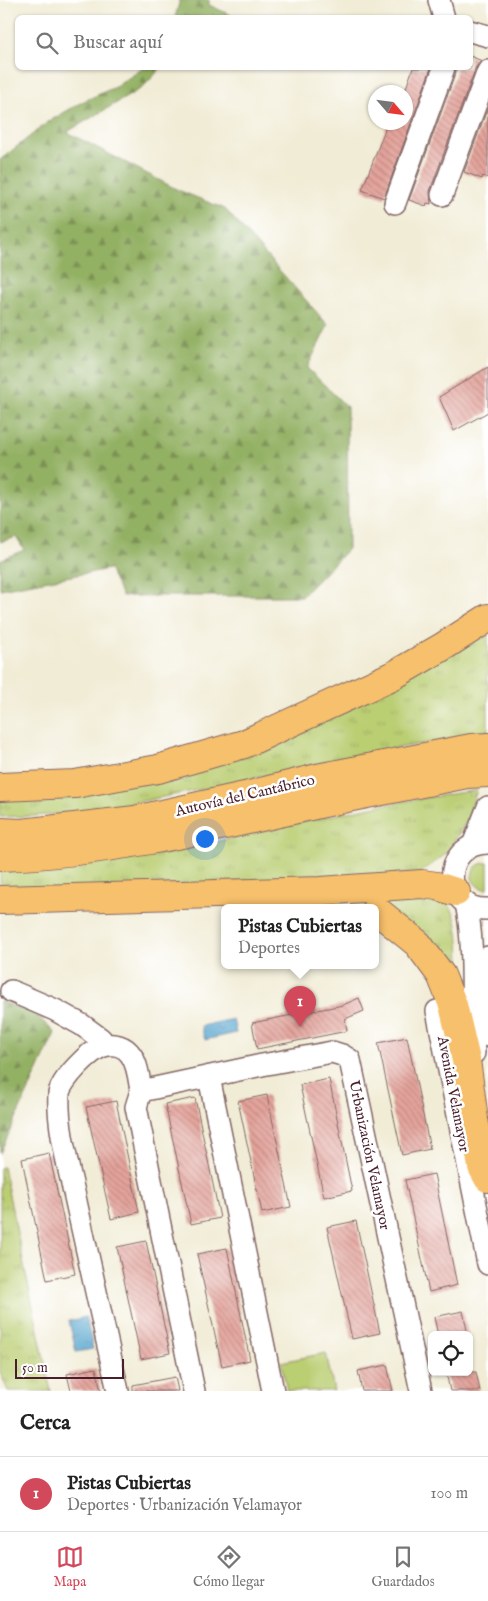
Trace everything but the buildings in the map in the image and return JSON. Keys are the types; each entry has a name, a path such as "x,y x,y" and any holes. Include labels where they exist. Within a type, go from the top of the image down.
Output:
{"highway":[{"path":"0,787 75,784 158,769 244,744 394,675 488,618"},
{"name":"Autovía del Cantábrico","path":"0,832 22,833 135,820 317,778 479,760"},
{"name":"Autovía del Cantábrico","path":"0,857 98,848 197,832 340,800 479,760"},
{"path":"0,900 320,891 422,884 438,886 461,898"},
{"path":"320,891 355,904"},
{"path":"379,913 418,944 441,975 460,1029 482,1167 488,1178"}],"street":[{"path":"439,0 443,15"},
{"path":"473,32 488,36"},
{"path":"394,202 443,70"},
{"path":"442,195 488,71"},
{"path":"481,844 488,807"},
{"name":"Avenida Velamayor","path":"481,844 465,850 458,856 452,874 453,883 461,898 470,925 471,1022 478,1094 488,1114"},
{"path":"461,898 474,908 488,909"},
{"path":"488,957 486,1004 488,1036"},
{"path":"11,991 55,1010 82,1025 101,1039 103,1046"},
{"name":"Avenida Velamayor","path":"437,1011 488,1264"},
{"path":"118,1391 65,1151 59,1109 59,1091 70,1074 86,1058 103,1046 118,1045 131,1054 136,1066 141,1091 136,1107 194,1391"},
{"name":"Urbanización Velamayor","path":"141,1091 332,1052 350,1060 421,1391"},
{"path":"209,1077 273,1391"}],"green space":[{"path":"180,0 209,0 209,5 231,15 176,15"},
{"path":"140,70 159,70 142,88 67,132 178,190 225,209 328,325 307,368 347,407 348,549 302,596 122,596 109,569 0,589 0,560 24,550 16,537 0,542 0,160 48,122 82,102 115,87"},
{"path":"488,633 488,733 356,755 233,783 98,810 0,817 0,800 108,787"},
{"path":"477,790 466,822 446,854 420,873 0,893 0,872 83,865 184,850 255,832 381,805"},
{"path":"488,863 488,889 478,887 472,879 475,868"},
{"path":"417,892 446,902 452,909 458,933 460,1000 379,916 379,904 368,904 361,897"},
{"path":"0,1001 34,1013 55,1033 0,1153"},
{"path":"3,1167 51,1391 8,1391 0,1372 0,1168"},
{"path":"326,1353 334,1391 287,1391 281,1362"}],"water":[{"path":"233,1019 236,1033 205,1040 201,1026"},
{"path":"86,1317 93,1349 76,1352 69,1321"}],"place":[{"name":"Pistas Cubiertas","path":"300,1027"}]}
